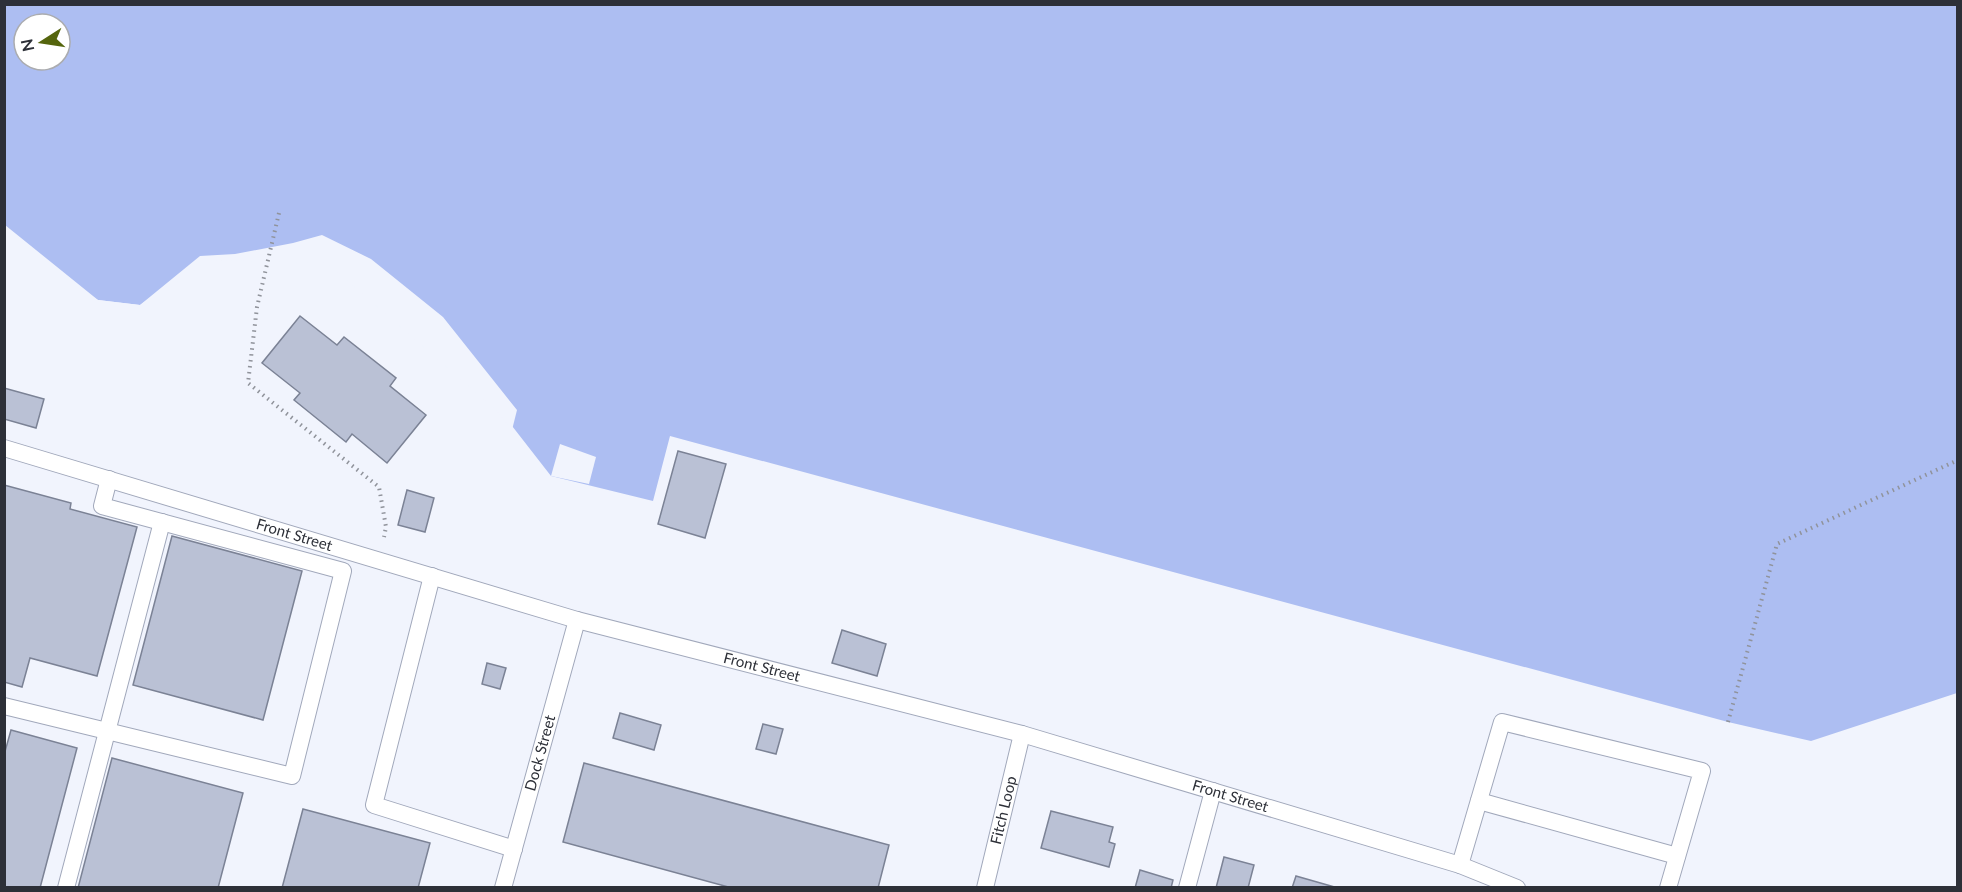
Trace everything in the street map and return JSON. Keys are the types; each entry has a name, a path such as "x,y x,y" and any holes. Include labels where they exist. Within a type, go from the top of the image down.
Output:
{"lane":[{"name":"Front Street","path":"4,448 577,620 1022,734 1460,865 1517,888"},
{"path":"4,706 292,776 343,571 102,506 109,479"},
{"path":"66,888 162,522"},
{"path":"432,576 374,805 514,849"},
{"name":"Dock Street","path":"503,888 577,620"},
{"path":"1460,865 1502,722 1702,771 1668,888"},
{"name":"Fitch Loop","path":"985,888 1022,734"},
{"path":"1187,888 1213,791"},
{"path":"1479,801 1677,856"}],"path":[{"path":"279,213 257,307 248,383 379,487 386,526 384,538"},
{"path":"1728,722 1777,544 1958,460"}],"water":[{"path":"4,5 1957,5 1957,693 1811,741 1728,722 670,436 653,501 551,476 498,408 328,260 208,257 140,305 98,300 5,243"}],"pier":[{"path":"5,225 98,300 140,305 200,256 235,254 322,235 371,259 443,317 517,410 512,430 496,410 327,263 209,260 140,308 96,303 4,247"},
{"path":"560,444 596,457 589,484 551,476"}],"building":[{"path":"300,316 337,345 344,337 396,378 390,386 426,415 387,463 352,434 346,442 294,400 300,393 262,363"},
{"path":"4,388 44,399 36,428 4,419"},
{"path":"678,451 726,464 705,538 658,524"},
{"path":"4,485 71,503 70,509 137,527 97,676 30,658 22,687 4,682"},
{"path":"407,490 434,498 425,532 398,525"},
{"path":"172,536 302,571 263,720 133,685"},
{"path":"842,630 886,644 877,676 832,663"},
{"path":"487,663 506,668 500,689 482,684"},
{"path":"620,713 661,725 654,750 613,738"},
{"path":"763,724 783,729 776,754 756,749"},
{"path":"11,730 77,748 40,888 4,888 4,755"},
{"path":"112,758 243,793 218,888 78,888"},
{"path":"584,763 889,845 878,888 732,888 563,842"},
{"path":"303,809 430,843 418,888 282,888"},
{"path":"1051,811 1113,827 1109,842 1115,844 1109,867 1041,848"},
{"path":"1224,857 1254,865 1248,888 1216,888"},
{"path":"1140,870 1173,880 1171,888 1135,888"},
{"path":"1296,876 1338,888 1292,888"}]}
